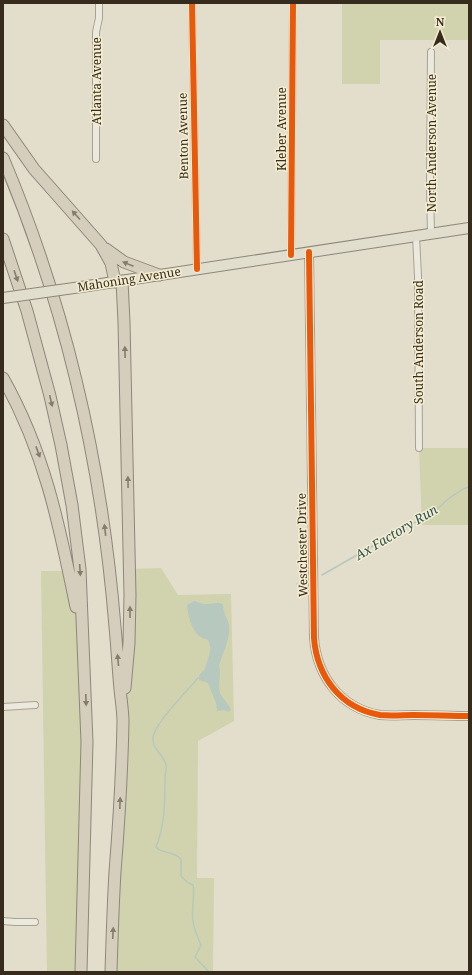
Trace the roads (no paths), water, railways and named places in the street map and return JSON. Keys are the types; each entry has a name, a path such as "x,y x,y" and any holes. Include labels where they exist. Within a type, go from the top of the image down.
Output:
{"highway":[{"path":"3,125 34,169 101,245 124,262 158,275"},
{"path":"3,158 28,222 48,280 66,342 84,414 95,470 112,584 123,721"},
{"path":"3,239 37,347 61,445 72,505 80,569 87,749 81,972"},
{"path":"101,245 119,281 124,322 130,596 129,643 123,721 111,972"},
{"path":"3,378 26,422 42,464 58,519 83,638"}],"main road":[{"name":"Mahoning Avenue","path":"3,298 469,228"}],"street":[{"name":"Atlanta Avenue","path":"96,159 96,32 99,18 99,3"},
{"name":"Benton Avenue","path":"192,3 197,269"},
{"name":"Kleber Avenue","path":"291,255 293,3"},
{"name":"North Anderson Avenue","path":"431,52 431,234"},
{"name":"South Anderson Road","path":"416,236 418,276 419,448"},
{"name":"Westchester Drive","path":"309,252 314,638 318,662 325,677 337,692 349,702 364,710 388,715 469,716"},
{"path":"3,707 35,705"},
{"path":"3,921 35,922"}],"waterway":[{"name":"Ax Factory Run","path":"322,575 406,527 432,514 448,499 463,489 469,487"},
{"name":"Ax Factory Run","path":"297,584 305,582"},
{"name":"Ax Factory Run","path":"198,678 165,716 159,724 153,738 154,745 166,764 163,822 156,847 161,851 178,856 181,859 181,876 193,885 193,921 201,945 195,957 209,972"}]}
